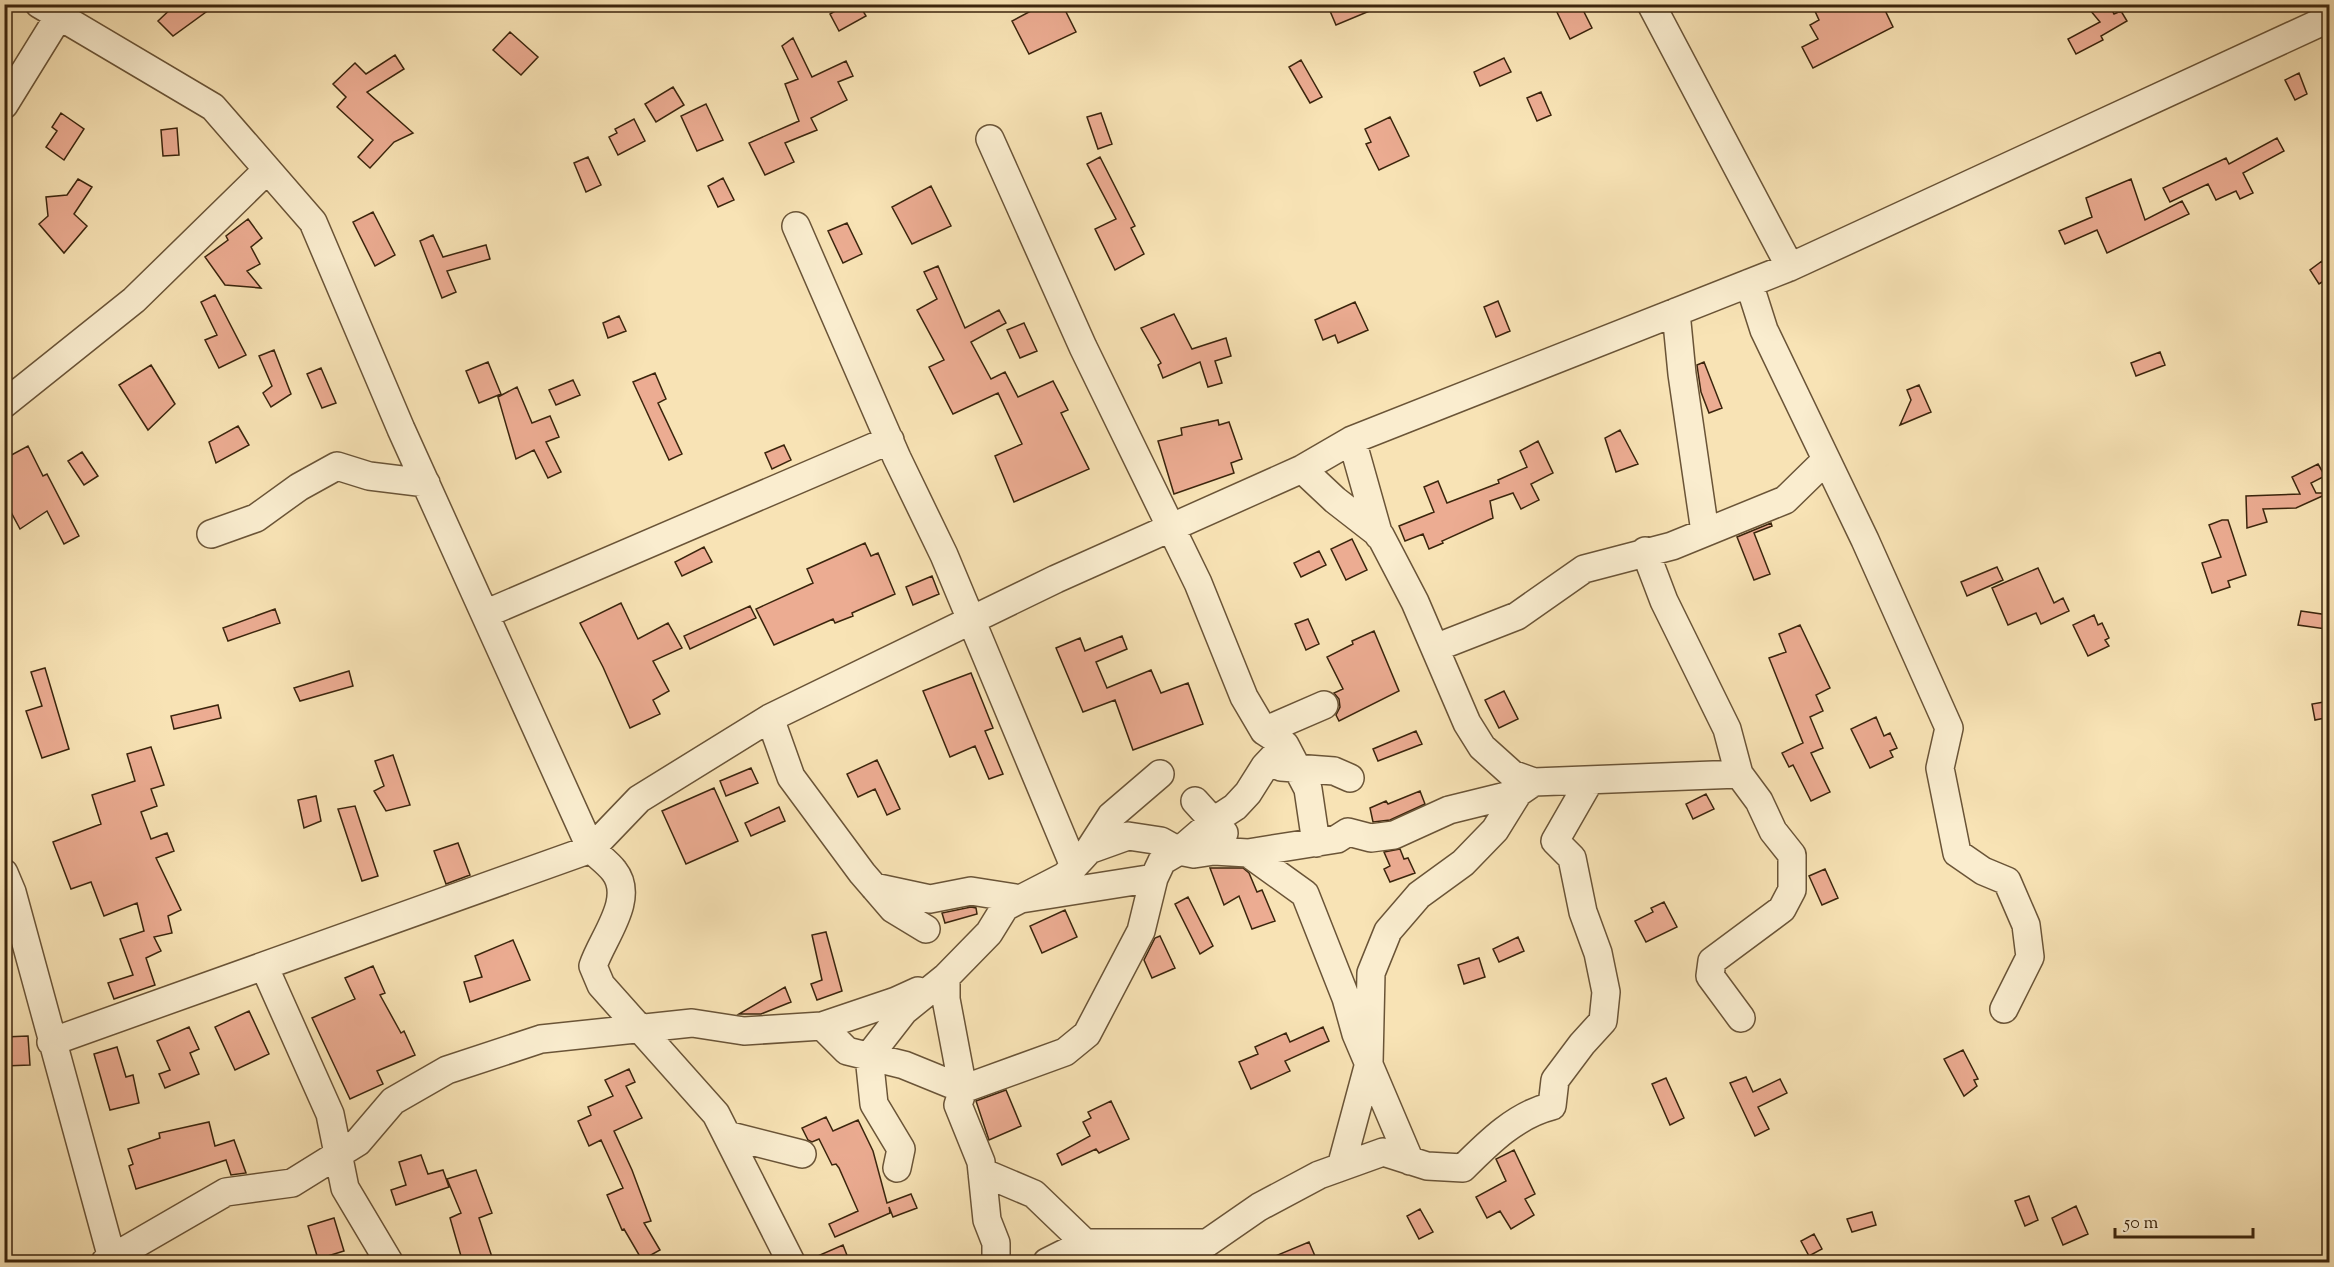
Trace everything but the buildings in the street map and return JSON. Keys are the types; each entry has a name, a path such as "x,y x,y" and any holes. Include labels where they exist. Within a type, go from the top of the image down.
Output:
{"street":[{"path":"1651,4 1790,267"},
{"path":"4,105 49,10 213,107 313,222 426,483 591,849 616,873 622,894 616,920 599,946 593,966 601,985 716,1114 791,1263"},
{"path":"51,1042 591,849 639,800 770,718 972,622 1050,582 1302,469 1352,440 1790,267 2330,18"},
{"path":"990,139 1083,347 1197,583 1244,697 1282,748 1308,789 1316,843"},
{"path":"4,404 134,300 267,170"},
{"path":"796,226 972,622 1082,858"},
{"path":"1749,283 1764,330 1825,461 1865,540 1949,728 1940,768 1957,853 1983,871 2007,881 2026,925 2030,957 2004,1009"},
{"path":"1676,312 1682,374 1705,532"},
{"path":"485,614 890,440"},
{"path":"1352,440 1374,541"},
{"path":"1435,648 1517,616 1584,569 1645,551 1672,546 1785,500 1825,461"},
{"path":"210,534 256,518 299,487 337,466 369,476 426,483"},
{"path":"1302,469 1335,500 1400,569 1467,723 1482,747 1526,787"},
{"path":"1645,551 1664,601 1728,729 1739,774 1759,801 1773,831 1792,855 1792,890 1782,909 1713,961 1710,976 1741,1018"},
{"path":"822,1026 847,1051 904,1065 963,1089 1065,1052 1087,1034 1141,931 1154,878 1162,861 1179,851 1215,820 1235,807 1248,793 1265,766 1324,705"},
{"path":"770,718 791,777 892,909 926,929"},
{"path":"1282,748 1350,778"},
{"path":"897,1168 901,1149 874,1104 869,1056 904,1011 946,977 989,933 1005,907 1065,876 1082,858 1113,814 1160,774"},
{"path":"1082,858 1128,836 1161,841 1179,851 1194,854 1243,852 1316,843 1337,839 1348,832 1371,838 1394,835 1449,810 1526,787 1590,780 1739,774"},
{"path":"1047,1263 1085,1243 1207,1243 1259,1207 1319,1175 1383,1152 1427,1166 1463,1168 1489,1142 1531,1111 1552,1106 1555,1080 1603,1021 1606,992 1598,952 1583,912 1572,858 1555,841 1590,780"},
{"path":"1341,1167 1370,1063 1371,973 1388,931 1419,895 1463,863 1495,830 1526,787"},
{"path":"1195,801 1243,852 1305,894 1410,1161"},
{"path":"1113,814 1128,836"},
{"path":"873,886 930,899 971,891 1021,899 1154,878"},
{"path":"7,886 110,1261 226,1192 292,1183 358,1142 393,1101 447,1070 541,1039 692,1023 744,1031 822,1026 896,1001 946,977"},
{"path":"264,966 330,1114 345,1188 389,1263"},
{"path":"946,977 946,999 963,1089 958,1105 982,1172 987,1220 996,1243 996,1263"},
{"path":"727,1136 802,1154"},
{"path":"982,1172 1034,1194 1085,1243"}]}
